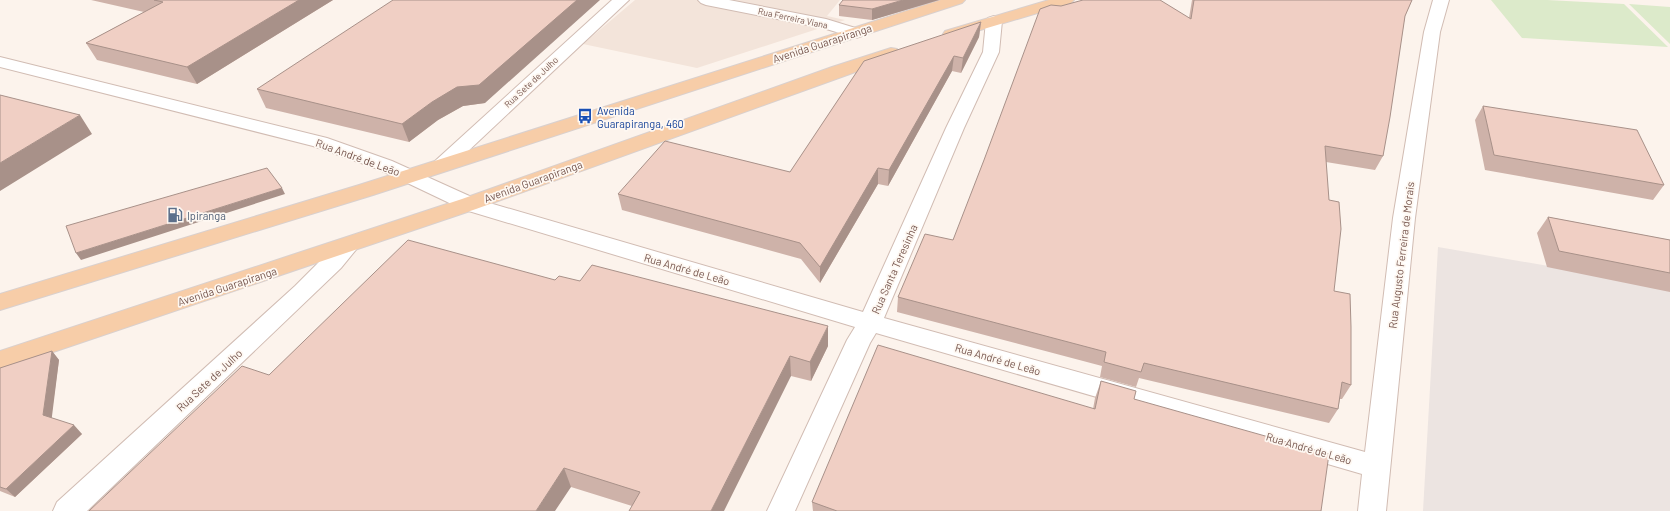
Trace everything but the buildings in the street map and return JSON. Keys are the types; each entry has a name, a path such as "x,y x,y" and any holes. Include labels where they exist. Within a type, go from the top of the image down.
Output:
{"main road":[{"name":"Avenida Guarapiranga","path":"0,302 408,176 957,0"},
{"path":"935,39 1066,0"},
{"name":"Avenida Guarapiranga","path":"0,361 348,246 469,204 830,73 905,48"}],"street":[{"name":"Rua Sete de Julho","path":"442,165 621,0"},
{"name":"Rua Ferreira Viana","path":"706,0 826,24 856,33"},
{"name":"Rua Augusto Ferreira de Morais","path":"1372,511 1404,218 1432,32 1441,0"},
{"name":"Rua Santa Teresinha","path":"781,511 859,340 870,323 955,128 991,52 994,21"},
{"name":"Rua André de Leão","path":"0,62 320,142 385,165 469,204 870,323 1378,467"},
{"name":"Rua Sete de Julho","path":"67,511 303,292 348,246"}],"shaded area":[{"path":"635,0 840,0 827,16 845,20 697,68 583,44"},
{"path":"1438,247 1670,287 1670,511 1423,511"}],"green space":[{"path":"1491,0 1547,0 1624,4 1668,47 1522,38"},
{"path":"1629,4 1670,7 1670,44"}],"place":[{"name":"Avenida Guarapiranga, 460","path":"585,116"},
{"name":"Ipiranga","path":"175,215"}]}
